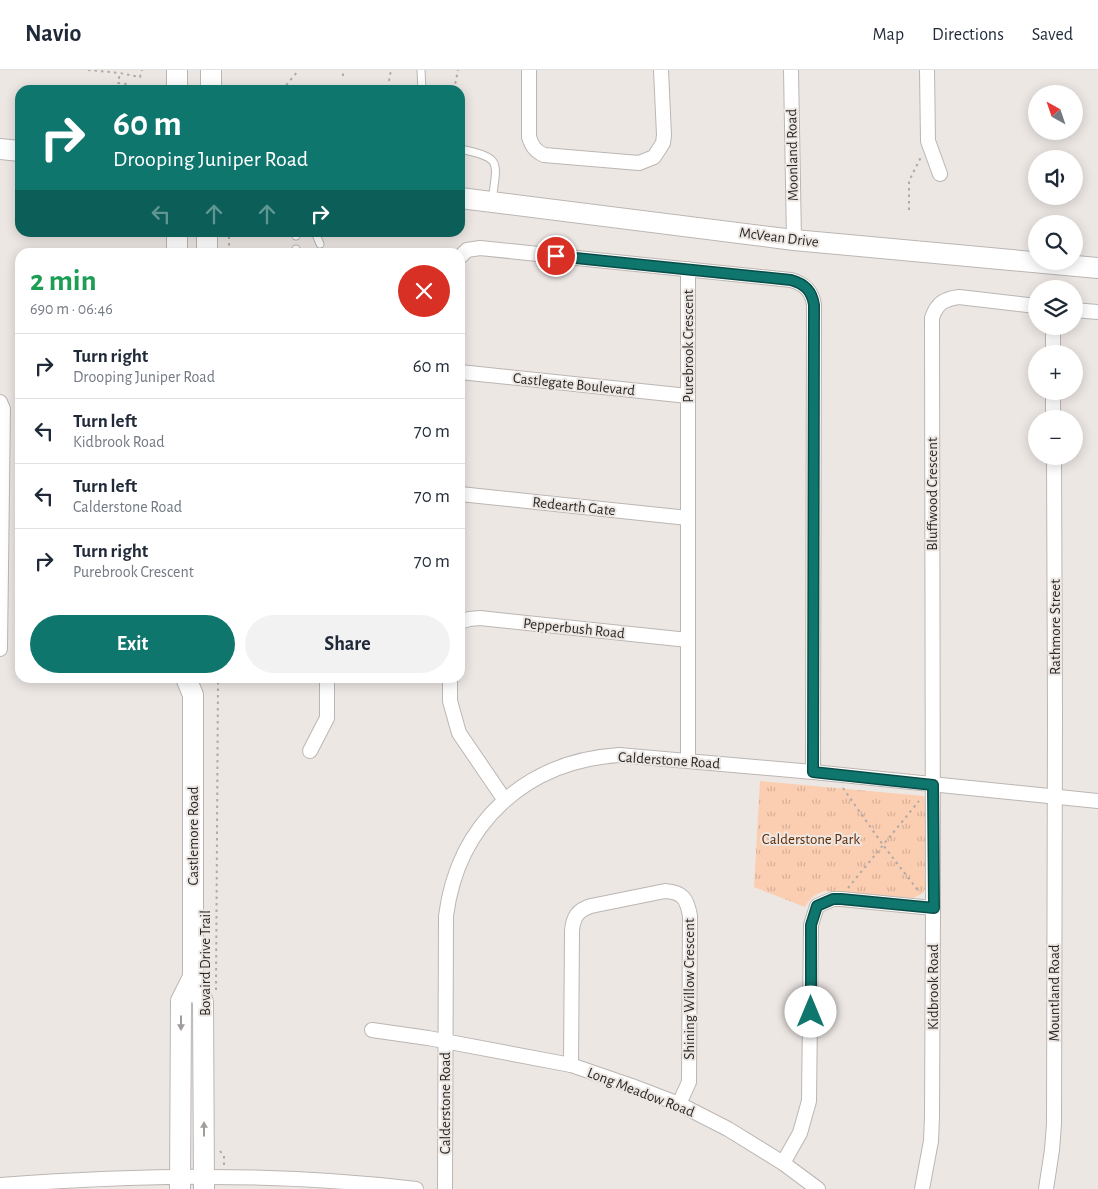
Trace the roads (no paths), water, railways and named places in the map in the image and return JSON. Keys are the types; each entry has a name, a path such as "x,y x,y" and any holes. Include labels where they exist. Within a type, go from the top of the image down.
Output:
{"main road":[{"path":"177,70 177,85"},
{"path":"211,70 211,85"},
{"path":"0,149 15,150"},
{"name":"McVean Drive","path":"465,199 794,240 1098,268"},
{"name":"Castlemore Road","path":"189,686 193,977 204,1002 204,1183"},
{"name":"Castlemore Road","path":"181,1184 181,1001 193,977"}],"street":[{"path":"529,70 529,137 537,152 544,155 639,163 654,157 663,143 661,70"},
{"name":"Moonland Road","path":"791,70 794,240"},
{"path":"927,70 928,141 940,174"},
{"path":"465,252 480,248 688,269"},
{"name":"Purebrook Crescent","path":"688,760 688,269 791,280 800,282 812,294 814,305 813,772"},
{"name":"Bluffwood Crescent","path":"933,785 932,318 940,302 959,297 1028,305"},
{"path":"1083,311 1098,312"},
{"name":"Castlegate Boulevard","path":"465,373 688,396"},
{"path":"0,402 3,409 0,649"},
{"name":"Rathmore Street","path":"1054,465 1055,797"},
{"name":"Redearth Gate","path":"465,495 688,518"},
{"name":"Pepperbush Road","path":"465,620 480,618 688,640"},
{"path":"310,750 327,718 327,683"},
{"path":"450,683 450,702 459,733 504,799"},
{"name":"Calderstone Road","path":"445,1189 446,916 451,888 461,860 483,822 504,799 540,776 556,768 588,759 619,755 813,772 1098,801"},
{"name":"Kidbrook Road","path":"922,1189 931,1141 934,908 933,785"},
{"name":"Mountland Road","path":"1046,1189 1054,1124 1055,797"},
{"name":"Shining Willow Crescent","path":"571,1066 572,932 573,922 577,913 582,908 590,906 665,891 676,892 684,897 690,916 689,1082 679,1104"},
{"path":"783,1163 800,1133 809,1101 811,1077 811,925 817,906 833,899 841,899 934,908"},
{"path":"372,1030 445,1041"},
{"name":"Long Meadow Road","path":"445,1041 571,1066 679,1104 728,1130 783,1163 818,1189"},
{"path":"0,1185 136,1178 181,1184 286,1179 416,1189"}],"lane":[{"path":"421,70 422,85"},
{"path":"465,150 491,158 496,168 491,202"},
{"path":"317,237 320,244"}],"park label":[{"name":"Calderstone Park","path":"811,839"}]}
